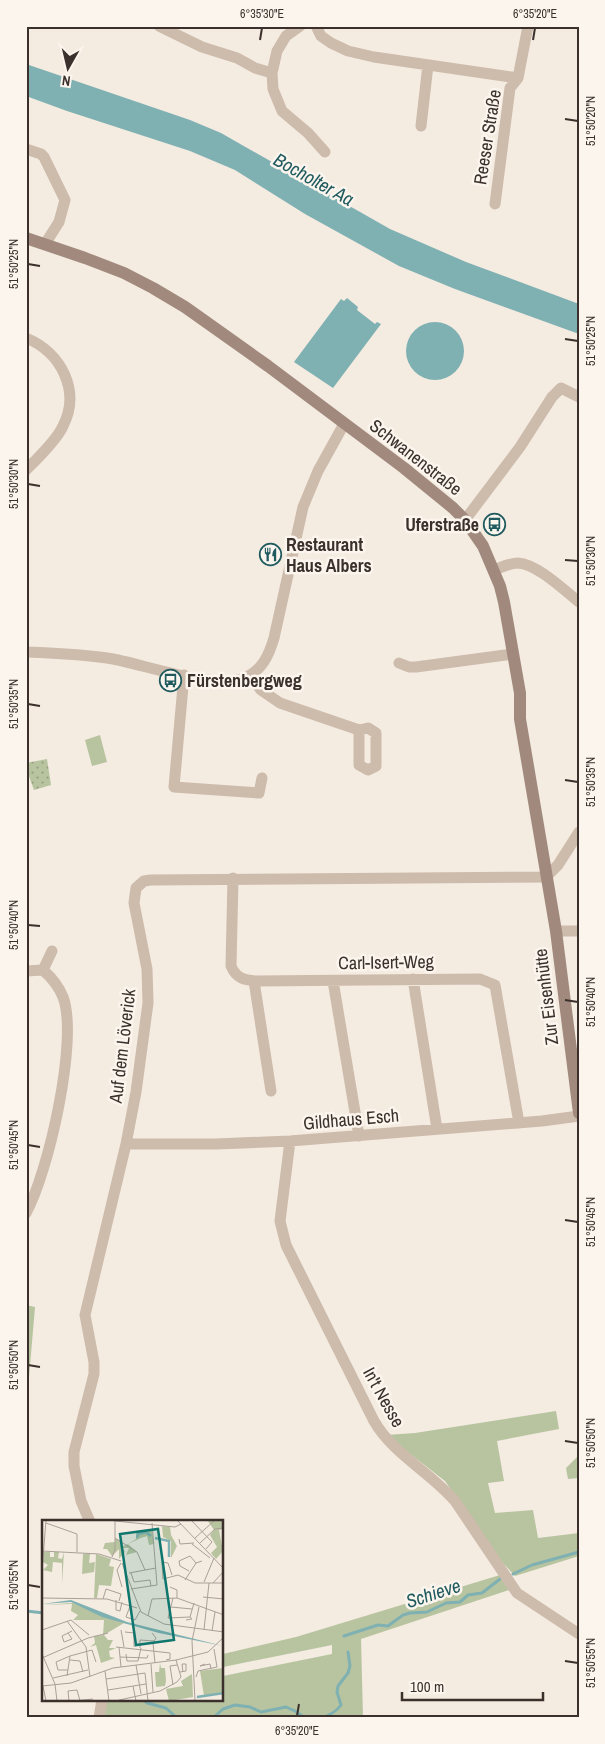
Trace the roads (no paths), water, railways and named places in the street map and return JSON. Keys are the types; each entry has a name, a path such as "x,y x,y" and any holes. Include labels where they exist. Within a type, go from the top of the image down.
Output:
{"street":[{"path":"159,26 202,47 237,58 255,68 272,74"},
{"path":"300,26 286,36 277,51 272,74 273,89 282,112 308,133 325,152"},
{"name":"Reeser Straße","path":"316,26 321,36 348,51 374,57 518,78"},
{"name":"Reeser Straße","path":"495,204 510,88 518,78 528,26"},
{"path":"420,126 428,65"},
{"path":"26,149 41,154 44,157 65,200 59,222 45,244"},
{"name":"Schwanenstraße","path":"26,238 124,273 154,288 185,307 268,366 404,468 465,520 483,546 494,570 504,602 520,693 520,719 546,877"},
{"path":"26,338 42,345 52,354 62,370 70,397 63,427 26,470"},
{"path":"465,520 520,446 552,397 561,388 579,397"},
{"path":"26,652 66,653 111,659 184,675 228,682 250,676 262,665 269,655 303,507 318,471 344,424"},
{"path":"494,570 508,565 524,564 542,574 579,602"},
{"path":"399,663 409,667 416,667 513,654"},
{"path":"184,675 174,787 259,794 262,778"},
{"path":"250,676 261,690 280,703 358,730"},
{"path":"546,877 558,865 579,832"},
{"name":"Auf dem Löverick","path":"89,1520 81,1501 74,1466 74,1452 94,1374 94,1362 85,1315 126,1144 136,1092 148,1003 147,968 134,903 136,888 144,881 152,880 546,877"},
{"name":"Zur Eisenhütte","path":"546,877 556,931 579,1114"},
{"name":"Carl-Isert-Weg","path":"233,878 230,966 234,974 239,978 254,981 480,979 495,985 519,1122"},
{"path":"556,931 579,931"},
{"path":"43,970 52,951"},
{"path":"26,971 43,970 51,977 62,997 66,1014 66,1050 54,1130 42,1171 26,1213"},
{"path":"413,979 437,1129"},
{"path":"254,981 271,1091"},
{"path":"333,981 360,1136"},
{"name":"Gildhaus Esch","path":"126,1144 216,1144 290,1141 519,1122 579,1114"},
{"name":"In't Nesse","path":"290,1141 280,1221 282,1233 286,1245 378,1429 395,1448 443,1487 455,1501 517,1594 579,1634"},
{"path":"100,1718 102,1702"}],"water":[{"path":"26,64 190,120 221,133 390,229 466,262 579,304 579,334 455,289 399,266 305,214 235,170 190,151 26,96"},
{"path":"347,298 358,307 357,310 375,324 377,322 381,324 333,388 294,362 341,299 344,301"},
{"path":"429,322 441,322 451,326 460,335 464,357 456,372 441,380 429,380 419,376 410,367 406,357 406,345 410,335 419,326"}],"waterway":[{"name":"Schieve","path":"513,1574 532,1565 579,1552"},
{"name":"Schieve","path":"344,1636 378,1625 388,1626 403,1615 427,1612 446,1603 460,1602 468,1595 482,1593 500,1579"},
{"name":"Schieve","path":"26,1611 42,1613"},
{"name":"Schieve","path":"320,1718 337,1710 341,1705 337,1692 338,1686 348,1673 350,1666 348,1652"},
{"name":"Schieve","path":"146,1702 166,1708 177,1718"},
{"name":"Schieve","path":"213,1718 223,1709 235,1705 250,1707 261,1712 286,1707 305,1718"}],"place":[{"name":"Uferstraße","path":"495,524"},
{"name":"Restaurant Haus Albers","path":"270,554"},
{"name":"Fürstenbergweg","path":"171,680"}],"water label":[{"name":"Bocholter Aa","path":"314,179"}]}
